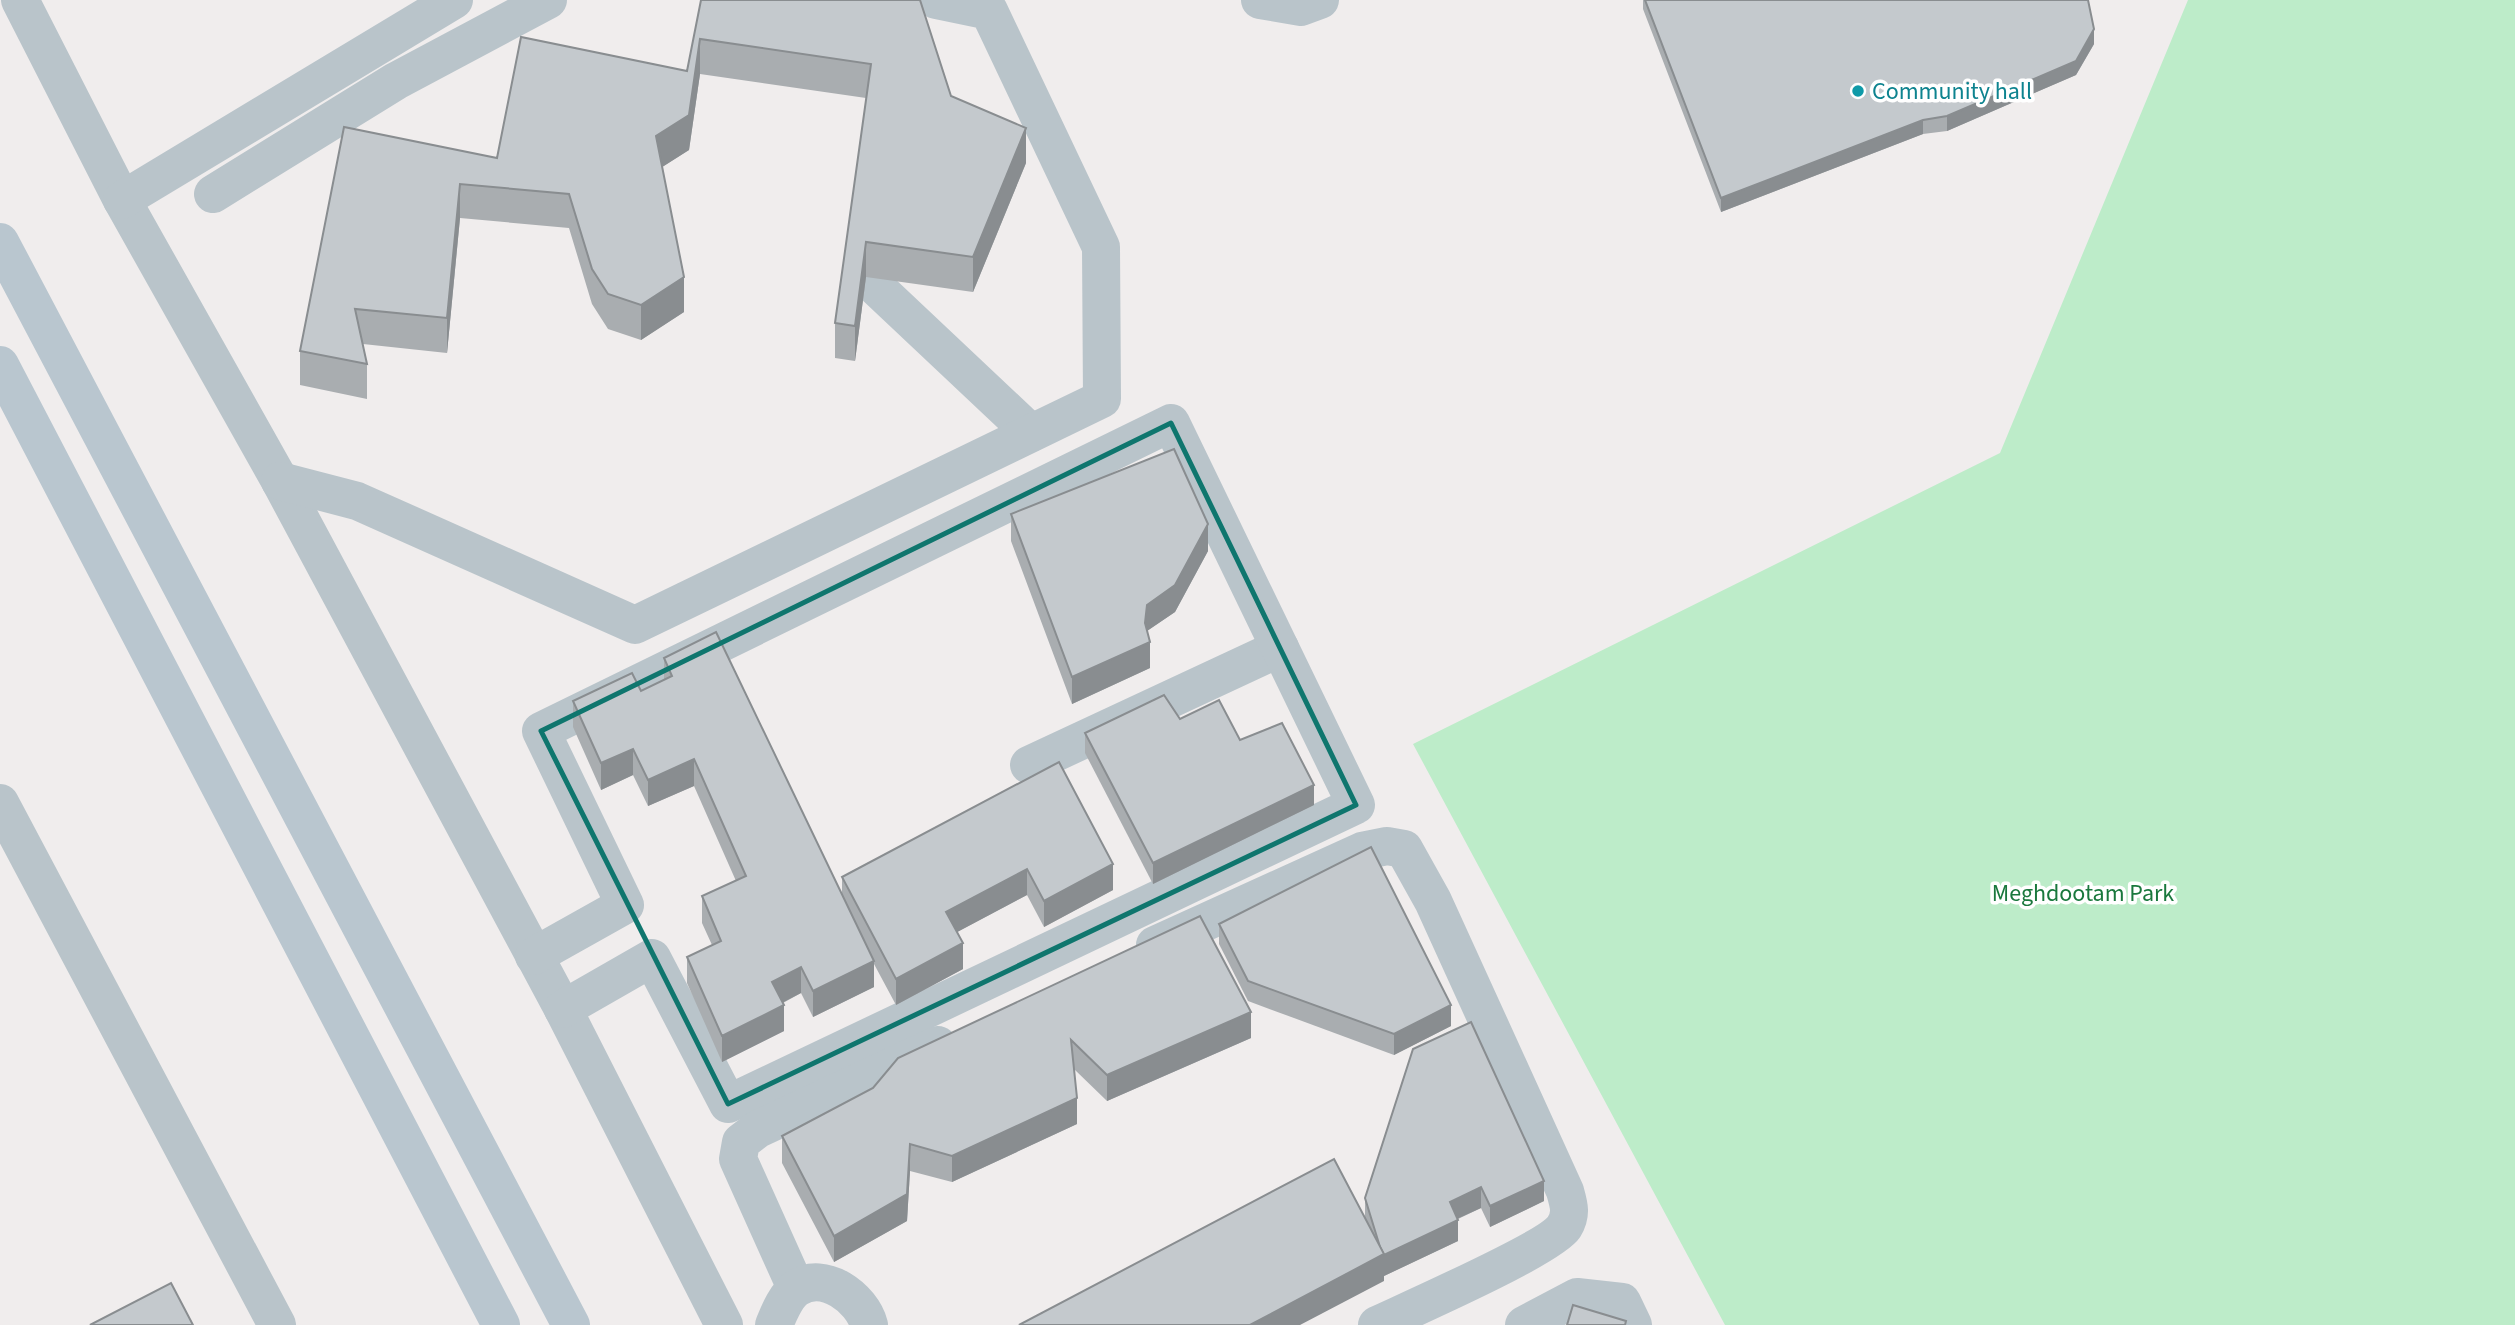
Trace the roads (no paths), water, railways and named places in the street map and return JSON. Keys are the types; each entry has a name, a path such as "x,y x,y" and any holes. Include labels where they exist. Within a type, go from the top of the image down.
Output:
{"street":[{"path":"20,0 122,200 280,481 563,1009 724,1325"},
{"path":"122,200 454,0"},
{"path":"213,194 396,80 548,0"},
{"path":"280,481 357,501 635,625 1102,399 1101,247 989,11 936,0"},
{"path":"1261,0 1301,7 1320,0"},
{"path":"0,242 570,1325"},
{"path":"875,286 1031,433"},
{"path":"0,365 501,1325"},
{"path":"1171,423 1356,805 728,1104 625,905 541,730 1171,423"},
{"path":"1029,765 1280,648"},
{"path":"0,803 277,1325"},
{"path":"1122,960 1330,863 1362,851 1387,846 1404,849 1433,901 1565,1191 1571,1212 1563,1229 1534,1248 1377,1325"},
{"path":"534,956 625,905"},
{"path":"563,1009 652,958"},
{"path":"796,1288 738,1159 741,1142 758,1129 971,1030"},
{"path":"774,1325 781,1309 796,1288 817,1282 847,1293 866,1311 869,1325"},
{"path":"1524,1325 1577,1297 1622,1302 1633,1325"}],"place":[{"name":"Community hall","path":"1858,91"}],"park label":[{"name":"Meghdootam Park","path":"2083,893"}]}
